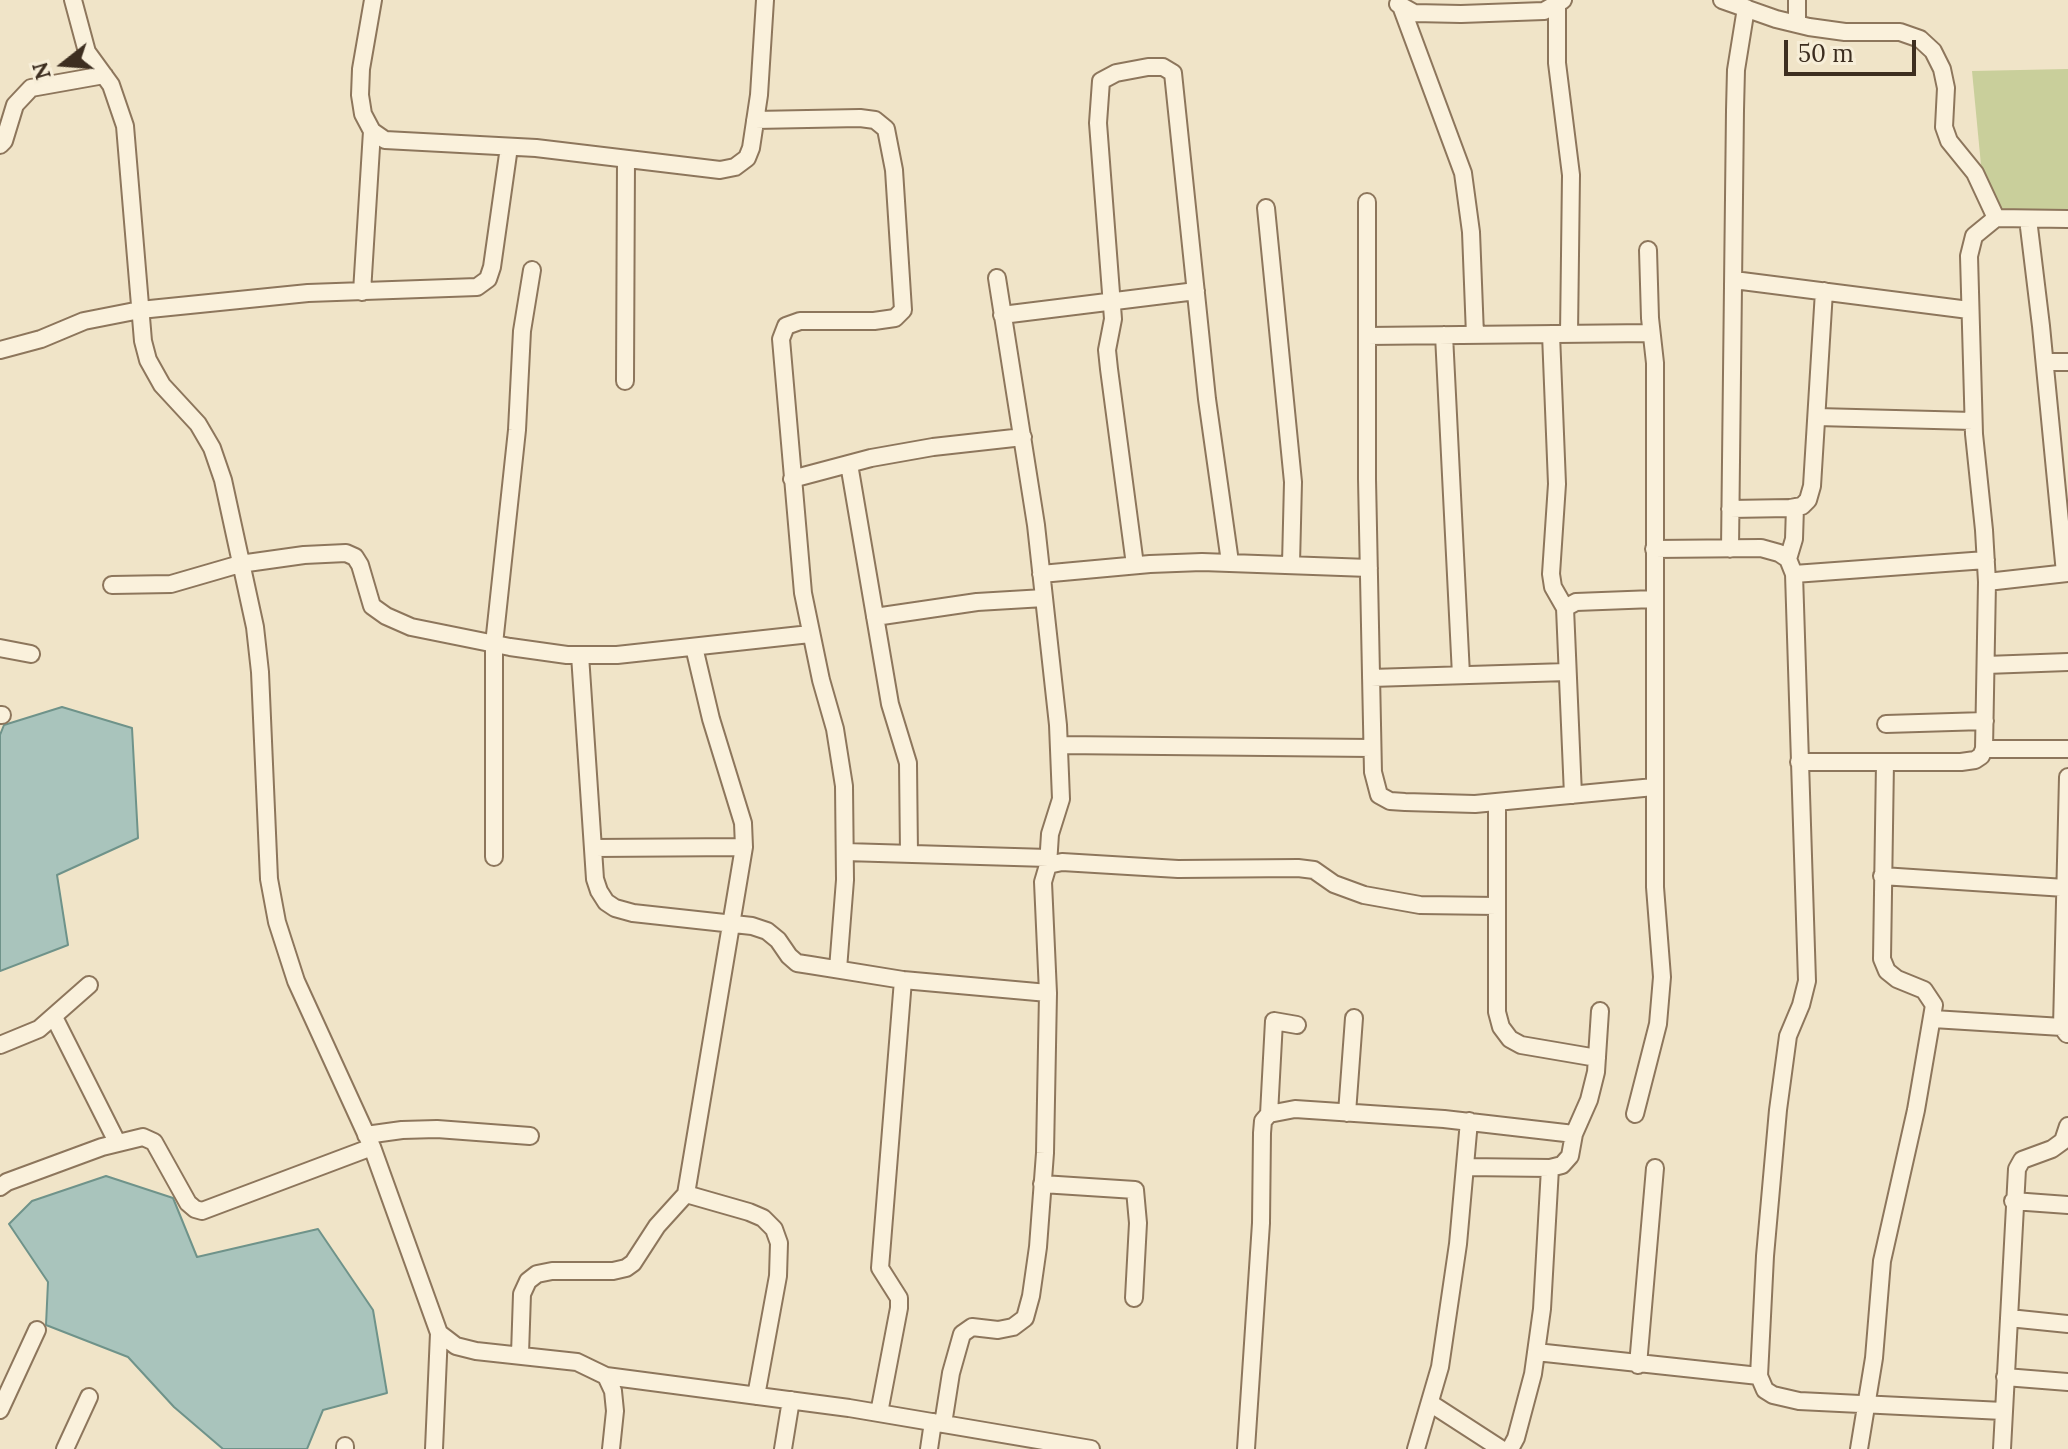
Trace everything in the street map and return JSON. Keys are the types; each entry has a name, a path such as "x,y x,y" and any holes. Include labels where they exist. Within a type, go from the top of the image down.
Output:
{"street":[{"path":"73,0 87,52 111,85 125,126 143,341 148,360 162,385 198,424 212,448 223,480 255,627 260,672 269,879 277,922 296,981 369,1141 439,1333 434,1449"},
{"path":"373,0 361,69 360,95 363,114 372,131 385,140 509,147 720,170 735,167 747,158 755,120 765,0"},
{"path":"1722,0 1797,24 1845,32 1900,32 1920,39 1933,51 1942,69 1946,88 1944,127 1949,141 1975,173 1996,218"},
{"path":"1797,0 1797,24"},
{"path":"1398,3 1414,13 1434,15 1544,11 1560,2"},
{"path":"1560,2 1557,63 1571,175 1569,334"},
{"path":"1398,3 1463,173 1470,221 1475,335"},
{"path":"1730,549 1736,70 1746,8"},
{"path":"1135,565 1107,350 1113,319 1098,123 1101,81 1116,73 1148,67 1163,67 1173,73 1230,562"},
{"path":"0,145 15,105 31,88 104,75"},
{"path":"755,120 875,120 886,129 894,170 903,310 895,318 874,321 800,321 786,326 781,339 803,593 810,634 835,729 844,786 845,852 838,969"},
{"path":"362,292 372,131"},
{"path":"0,352 84,321 140,310 293,295 477,287 488,279 509,147"},
{"path":"625,381 626,159"},
{"path":"1367,202 1374,785 1379,795 1390,801 1422,803 1497,803 1654,787"},
{"path":"1266,208 1293,482 1291,564"},
{"path":"1799,762 1961,762 1981,756 1985,721 1987,582 1973,421 1969,256 1974,236 1996,218 2068,219"},
{"path":"1987,582 2066,573 2028,219"},
{"path":"1635,1114 1658,1024 1662,977 1655,887 1655,363 1648,250"},
{"path":"494,857 494,644 517,430 522,331 532,270"},
{"path":"929,1449 962,1334 972,1327 998,1330 1013,1327 1025,1318 1036,1259 1042,1184 1048,993 1043,882 1050,834 1061,799 1059,745 1023,437 997,278"},
{"path":"1734,280 1969,310"},
{"path":"1002,315 1196,291"},
{"path":"1730,509 1795,507 1802,506 1808,500 1812,486 1824,291"},
{"path":"1367,336 1651,333"},
{"path":"1551,334 1557,484 1551,574 1553,587 1565,608 1573,795"},
{"path":"1444,335 1461,675"},
{"path":"2045,362 2068,362"},
{"path":"1817,417 1973,421"},
{"path":"792,479 933,447 1023,437"},
{"path":"849,464 890,704 908,763 909,854"},
{"path":"1795,507 1791,566 1807,981 1788,1036 1772,1170 1759,1376 1765,1390 1780,1398 1799,1401 2003,1411"},
{"path":"1654,549 1761,548 1779,553 1791,566 1986,560"},
{"path":"112,585 171,584 240,564 346,553 355,557 360,565 372,606 386,616 411,627 494,644 580,655 617,655 810,634"},
{"path":"1041,574 1135,565 1230,562 1369,568"},
{"path":"875,617 977,602 1044,598"},
{"path":"1565,608 1576,602 1654,599"},
{"path":"520,1354 522,1294 528,1281 537,1274 552,1271 613,1271 626,1268 686,1194 744,847 743,823 711,719 694,647"},
{"path":"0,648 31,654"},
{"path":"580,655 593,848 599,891 615,908 633,913 733,923 767,931 797,963 903,980 1048,993"},
{"path":"1986,665 2068,662"},
{"path":"1371,678 1567,672"},
{"path":"1886,724 1985,721"},
{"path":"1059,745 1372,748"},
{"path":"1984,749 2068,749"},
{"path":"1859,1449 1874,1358 1882,1261 1916,1110 1934,1005 1924,990 1897,979 1887,971 1882,959 1885,762"},
{"path":"1933,1019 2065,1031 2068,777"},
{"path":"1497,803 1497,1012 1501,1027 1510,1039 1521,1045 1597,1058"},
{"path":"593,848 744,847"},
{"path":"845,852 1231,870 1298,868 1314,870 1334,884 1364,895 1420,905 1497,906"},
{"path":"1882,876 2065,888"},
{"path":"879,1413 899,1308 899,1298 880,1268 903,980"},
{"path":"0,1045 29,1035 89,985"},
{"path":"1465,1167 1550,1168 1562,1165 1570,1156 1574,1134 1593,1086 1600,1011"},
{"path":"54,1017 117,1142"},
{"path":"1347,1113 1354,1018"},
{"path":"1246,1449 1261,1223 1262,1133 1263,1121 1269,1114 1274,1021 1297,1025"},
{"path":"1269,1114 1295,1109 1469,1121 1574,1134"},
{"path":"1416,1449 1440,1367 1458,1244 1469,1121"},
{"path":"2002,1449 2017,1169 2022,1160 2052,1149 2063,1141 2068,1126"},
{"path":"0,1187 117,1142 143,1137 151,1139 188,1203 202,1211 402,1130 437,1129 530,1136"},
{"path":"1510,1449 1528,1398 1536,1352 1542,1309 1550,1168"},
{"path":"1638,1365 1655,1168"},
{"path":"1042,1184 1135,1190 1138,1223 1134,1298"},
{"path":"686,1194 763,1218 774,1229 779,1243 778,1276 765,1361 756,1396"},
{"path":"2013,1201 2068,1205"},
{"path":"2009,1318 2068,1324"},
{"path":"0,1410 37,1330"},
{"path":"439,1333 456,1346 466,1349 577,1362 606,1376 879,1413 1091,1449"},
{"path":"1536,1352 1759,1376"},
{"path":"606,1376 613,1391 614,1449"},
{"path":"2005,1377 2068,1382"},
{"path":"65,1449 89,1397"},
{"path":"783,1449 791,1400"},
{"path":"1430,1403 1501,1449"}],"green space":[{"path":"2068,69 2068,213 1993,217 1981,165 1972,71"}],"water":[{"path":"62,707 132,728 138,838 57,875 68,945 0,971 0,735 4,725"},
{"path":"106,1176 173,1198 197,1257 318,1229 373,1310 387,1393 323,1410 307,1449 223,1449 174,1407 128,1357 46,1325 48,1282 9,1224 32,1201"}]}
